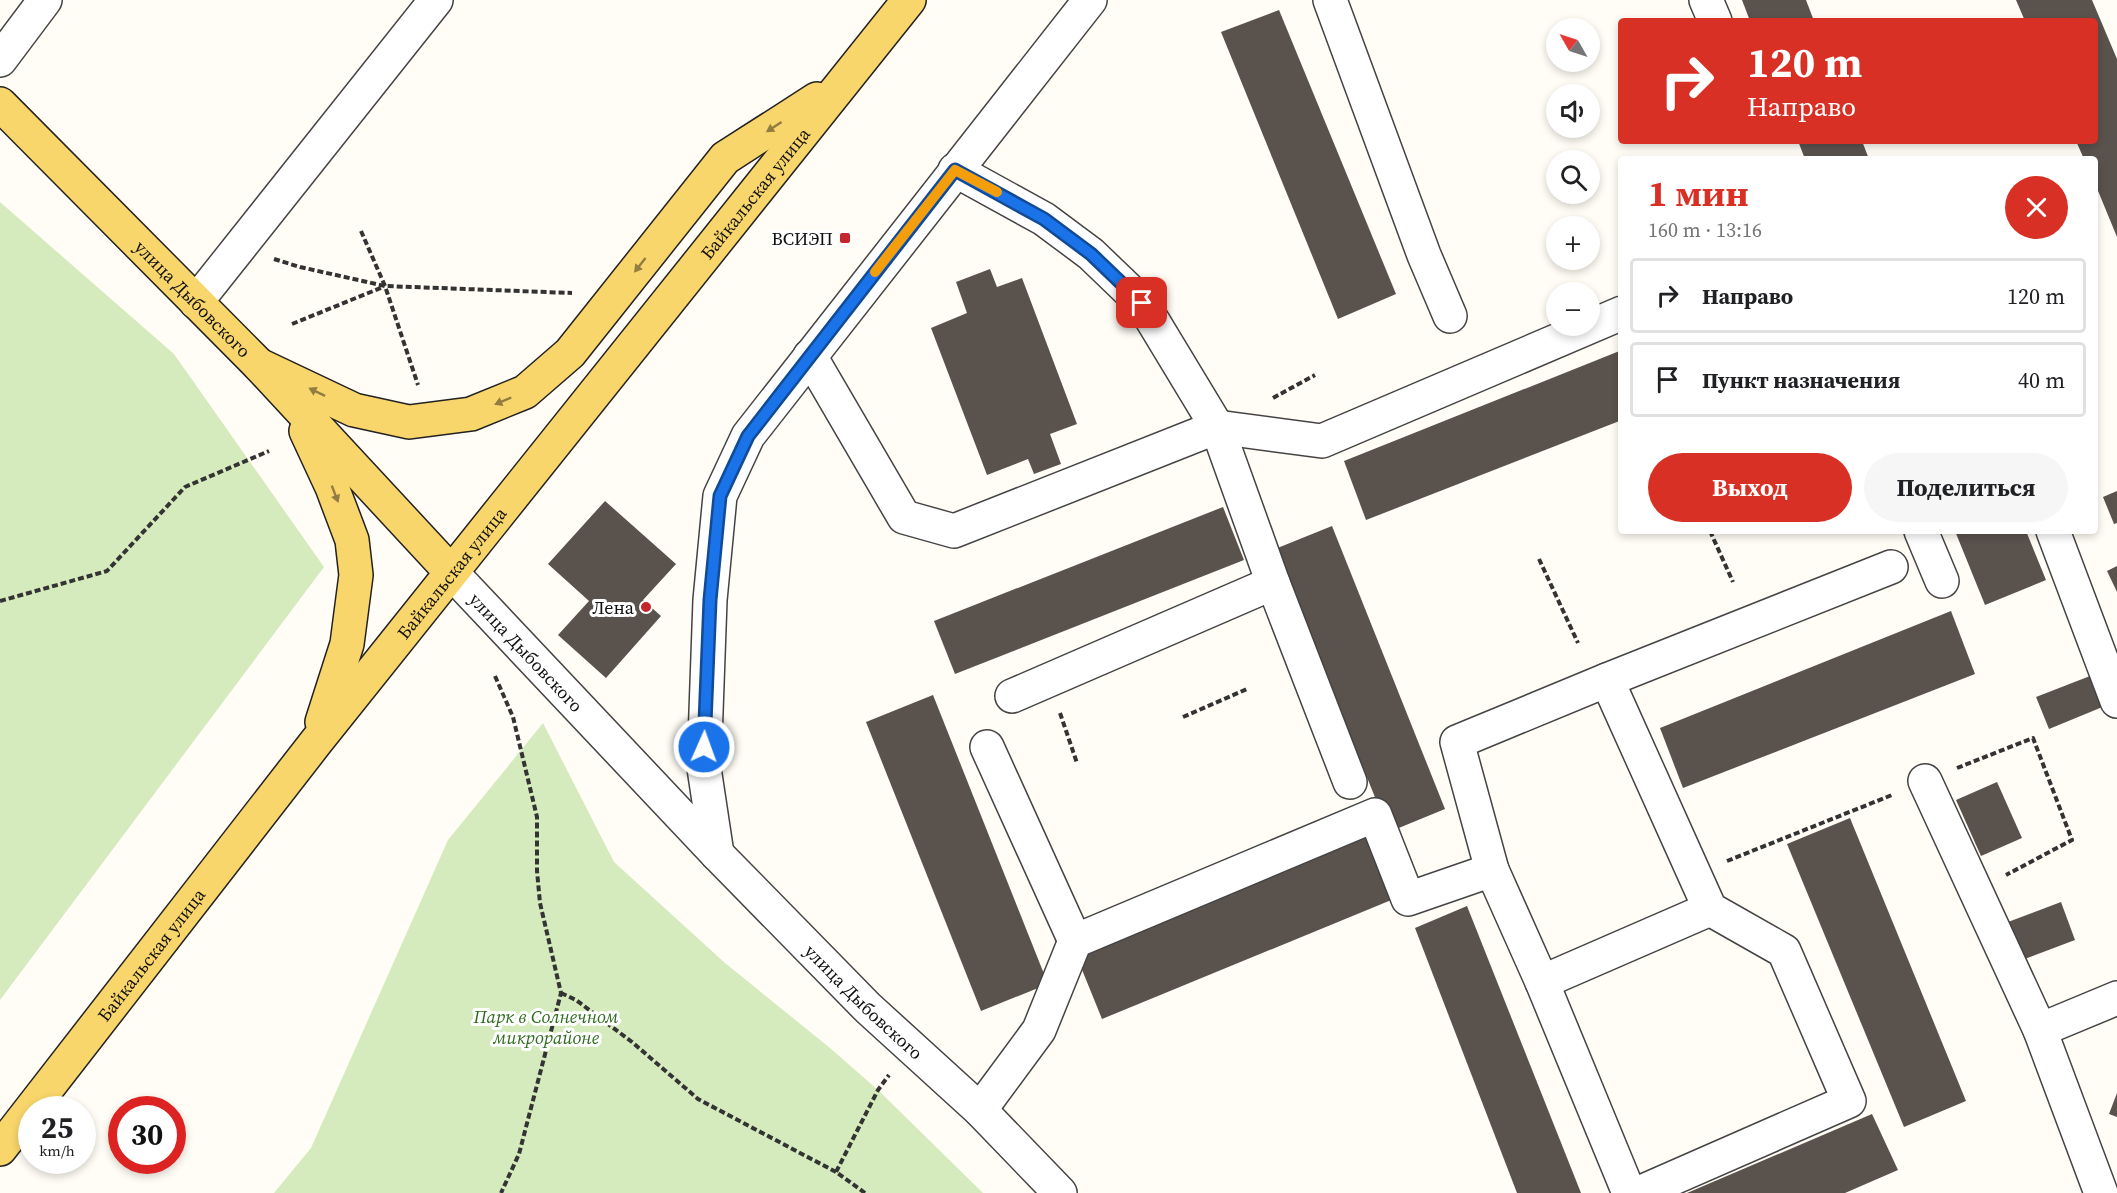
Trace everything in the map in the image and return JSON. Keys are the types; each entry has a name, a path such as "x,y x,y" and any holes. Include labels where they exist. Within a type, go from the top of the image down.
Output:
{"main road":[{"name":"Байкальская улица","path":"0,1149 316,742 909,0"},
{"path":"259,365 354,410 409,423 471,414 525,392 570,353 725,158 841,83"},
{"name":"улица Дыбовского","path":"0,104 259,365 451,572"},
{"path":"292,403 332,487 352,540 356,575 347,644 316,742"}],"street":[{"path":"0,60 45,0"},
{"path":"195,302 436,0"},
{"path":"717,854 704,768 710,600 720,496 748,436 1090,0"},
{"path":"1330,0 1424,255 1450,316"},
{"path":"1706,0 1714,18"},
{"path":"955,170 1044,219 1091,254 1142,303 1216,427 1350,782"},
{"path":"810,356 904,516 954,531 1216,427 1322,441 1618,315"},
{"path":"1922,534 1942,581"},
{"path":"2054,534 2117,701"},
{"path":"1629,1193 1542,982 1492,870 1457,742 1891,567"},
{"name":"улица Дыбовского","path":"451,572 717,854 868,1008 980,1110 1060,1193"},
{"path":"1012,696 1273,583"},
{"path":"1607,680 1710,909 1784,951 1849,1101 1639,1193"},
{"path":"987,747 1075,942"},
{"path":"1925,781 2040,1030 2101,1193"},
{"path":"980,1110 1039,1030 1075,942 1375,815 1408,899 1492,870"},
{"path":"1542,982 1710,909"},
{"path":"2040,1030 2117,998"}],"path":[{"path":"361,231 385,286 419,388"},
{"path":"239,248 300,267 385,286 582,294"},
{"path":"292,324 385,286"},
{"path":"0,601 107,571 185,487 269,451"},
{"path":"1711,534 1733,582"},
{"path":"1539,559 1578,643"},
{"path":"495,676 513,717 537,817 537,871 540,903 561,993 519,1154 501,1193"},
{"path":"1048,680 1077,763"},
{"path":"1183,717 1247,689"},
{"path":"1695,874 2033,738 2072,840 1975,891"},
{"path":"561,993 576,1000 632,1042 698,1099 836,1172 865,1193"},
{"path":"836,1172 878,1090 911,1046"}],"green space":[{"path":"0,202 174,354 324,567 0,1000"},
{"name":"Парк в Солнечном микрорайоне","path":"543,723 614,862 725,963 878,1090 983,1193 274,1193 311,1148 448,840"}],"building":[{"path":"1742,0 1806,0 1813,18 1749,18"},
{"path":"2016,0 2092,0 2117,59 2117,237 2098,191 2098,156 2083,156 2077,144 2098,144 2098,18 2024,18"},
{"path":"1279,10 1396,294 1338,319 1221,32"},
{"path":"1799,144 1863,144 1868,156 1804,156"},
{"path":"990,269 997,287 1022,278 1077,424 1050,434 1061,464 1034,474 1028,459 987,475 931,328 967,313 956,282"},
{"path":"1618,352 1618,422 1366,520 1344,461"},
{"path":"2117,491 2117,523 2114,524 2103,497"},
{"path":"605,501 676,564 643,600 661,616 606,678 558,635 589,601 548,564"},
{"path":"1223,507 1244,560 955,674 934,621"},
{"path":"1332,526 1445,809 1389,832 1275,549"},
{"path":"1956,534 2027,534 2046,580 1985,605"},
{"path":"2117,566 2117,592 2107,571"},
{"path":"1951,611 1975,674 1683,788 1660,728"},
{"path":"2108,669 2117,701 2049,729 2036,697"},
{"path":"933,695 1048,984 981,1011 866,722"},
{"path":"1997,782 2022,838 1981,856 1956,800"},
{"path":"1850,818 1966,1101 1904,1127 1787,844"},
{"path":"1375,832 1401,896 1102,1019 1076,955"},
{"path":"2061,902 2075,940 2022,960 2008,922"},
{"path":"1467,906 1581,1193 1517,1193 1415,928"},
{"path":"2117,1093 2117,1117 2109,1114"},
{"path":"1872,1114 1898,1170 1845,1193 1687,1193"}],"slow traffic":[{"path":"875,272 955,170 997,192"}],"place":[{"name":"ВСИЭП","path":"845,238"},
{"name":"Лена","path":"646,607"}],"route":[{"path":"704,747 710,600 720,496 748,436 955,170 1044,219 1091,254 1142,303"}]}
